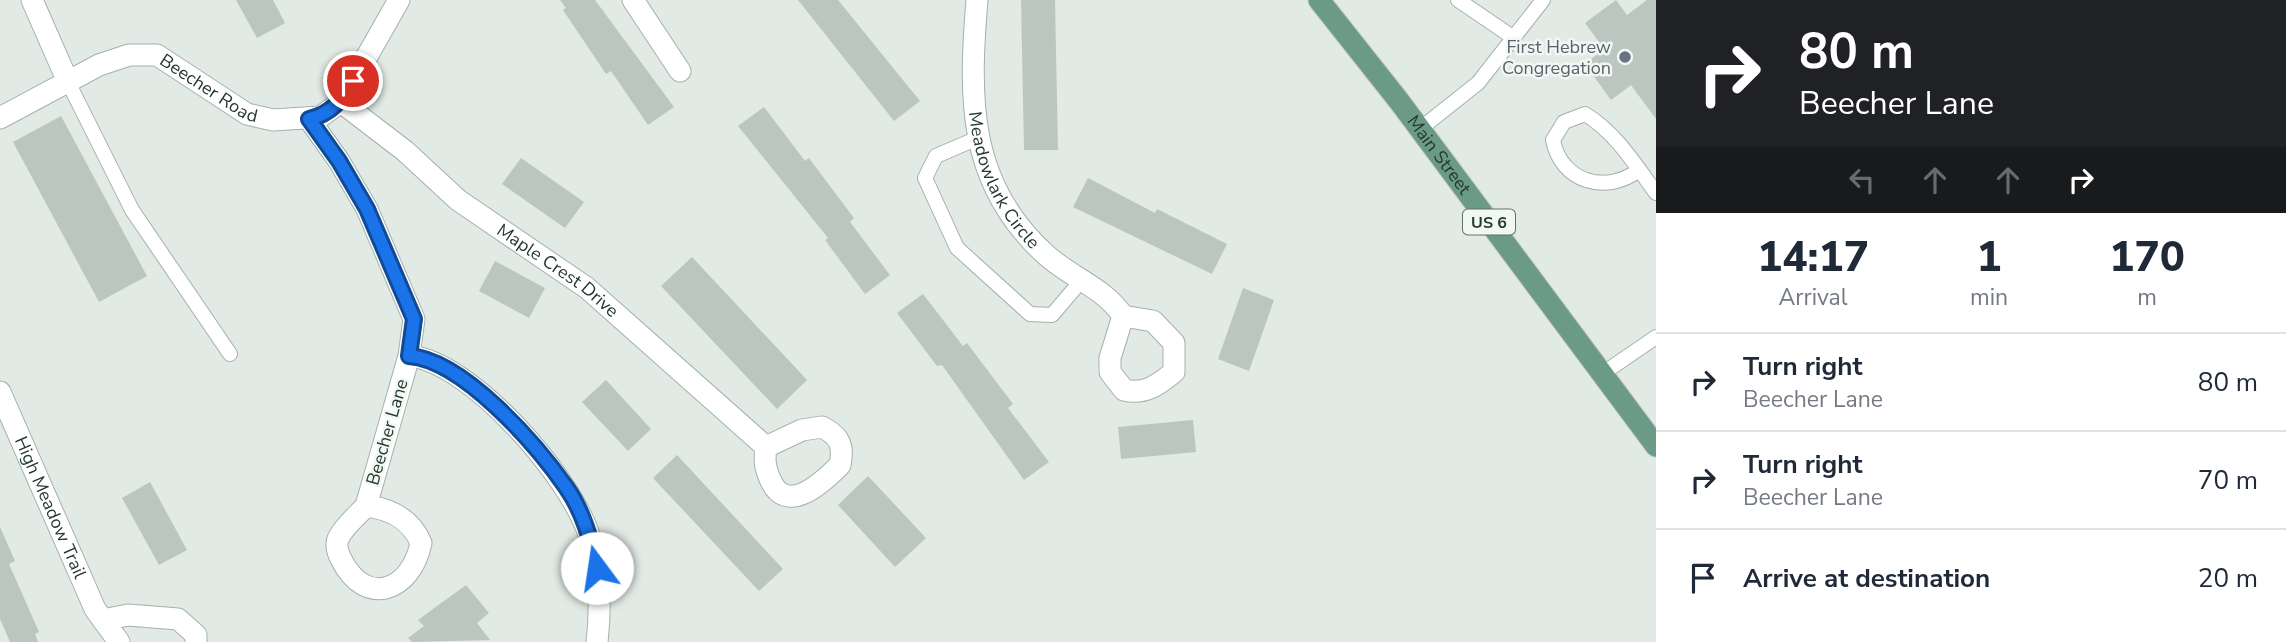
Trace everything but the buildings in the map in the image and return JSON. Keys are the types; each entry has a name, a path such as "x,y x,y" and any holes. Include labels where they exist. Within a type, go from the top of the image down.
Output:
{"main road":[{"name":"Main Street","path":"1319,0 1420,129 1656,446"}],"street":[{"path":"32,0 68,82"},
{"path":"309,119 320,117 341,102 399,0"},
{"path":"633,0 680,71"},
{"name":"Meadowlark Circle","path":"977,0 972,64 978,138 986,173 1018,225 1044,253 1116,305 1123,316"},
{"name":"Beecher Road","path":"0,118 68,82 129,55 157,55 247,114 273,120 309,119"},
{"name":"Maple Crest Drive","path":"341,102 405,151 458,200 587,288 766,447"},
{"name":"Beecher Lane","path":"309,119 339,161 367,209 414,319 409,356 366,506"},
{"path":"409,356 427,358 453,371 497,407 567,488 589,533 597,568 597,642"},
{"name":"High Meadow Trail","path":"0,392 96,609 119,642"},
{"path":"103,620 128,615 178,619 196,635 196,642"}],"lane":[{"path":"1458,0 1514,38"},
{"path":"1420,129 1478,83 1543,0"},
{"path":"68,82 132,209 230,355"},
{"path":"1639,170 1625,181 1603,183 1577,177 1562,166 1553,140 1564,122 1584,114 1604,125 1639,170 1656,192"},
{"path":"978,138 936,156 925,178 957,248 1030,314 1052,315 1081,281"},
{"path":"1602,374 1656,337"}],"place":[{"name":"First Hebrew Congregation","path":"1625,57"}],"route":[{"path":"353,81 341,102 320,117 309,119 339,161 367,209 414,319 409,356 427,358 453,371 497,407 567,488 589,533 597,568"}]}
